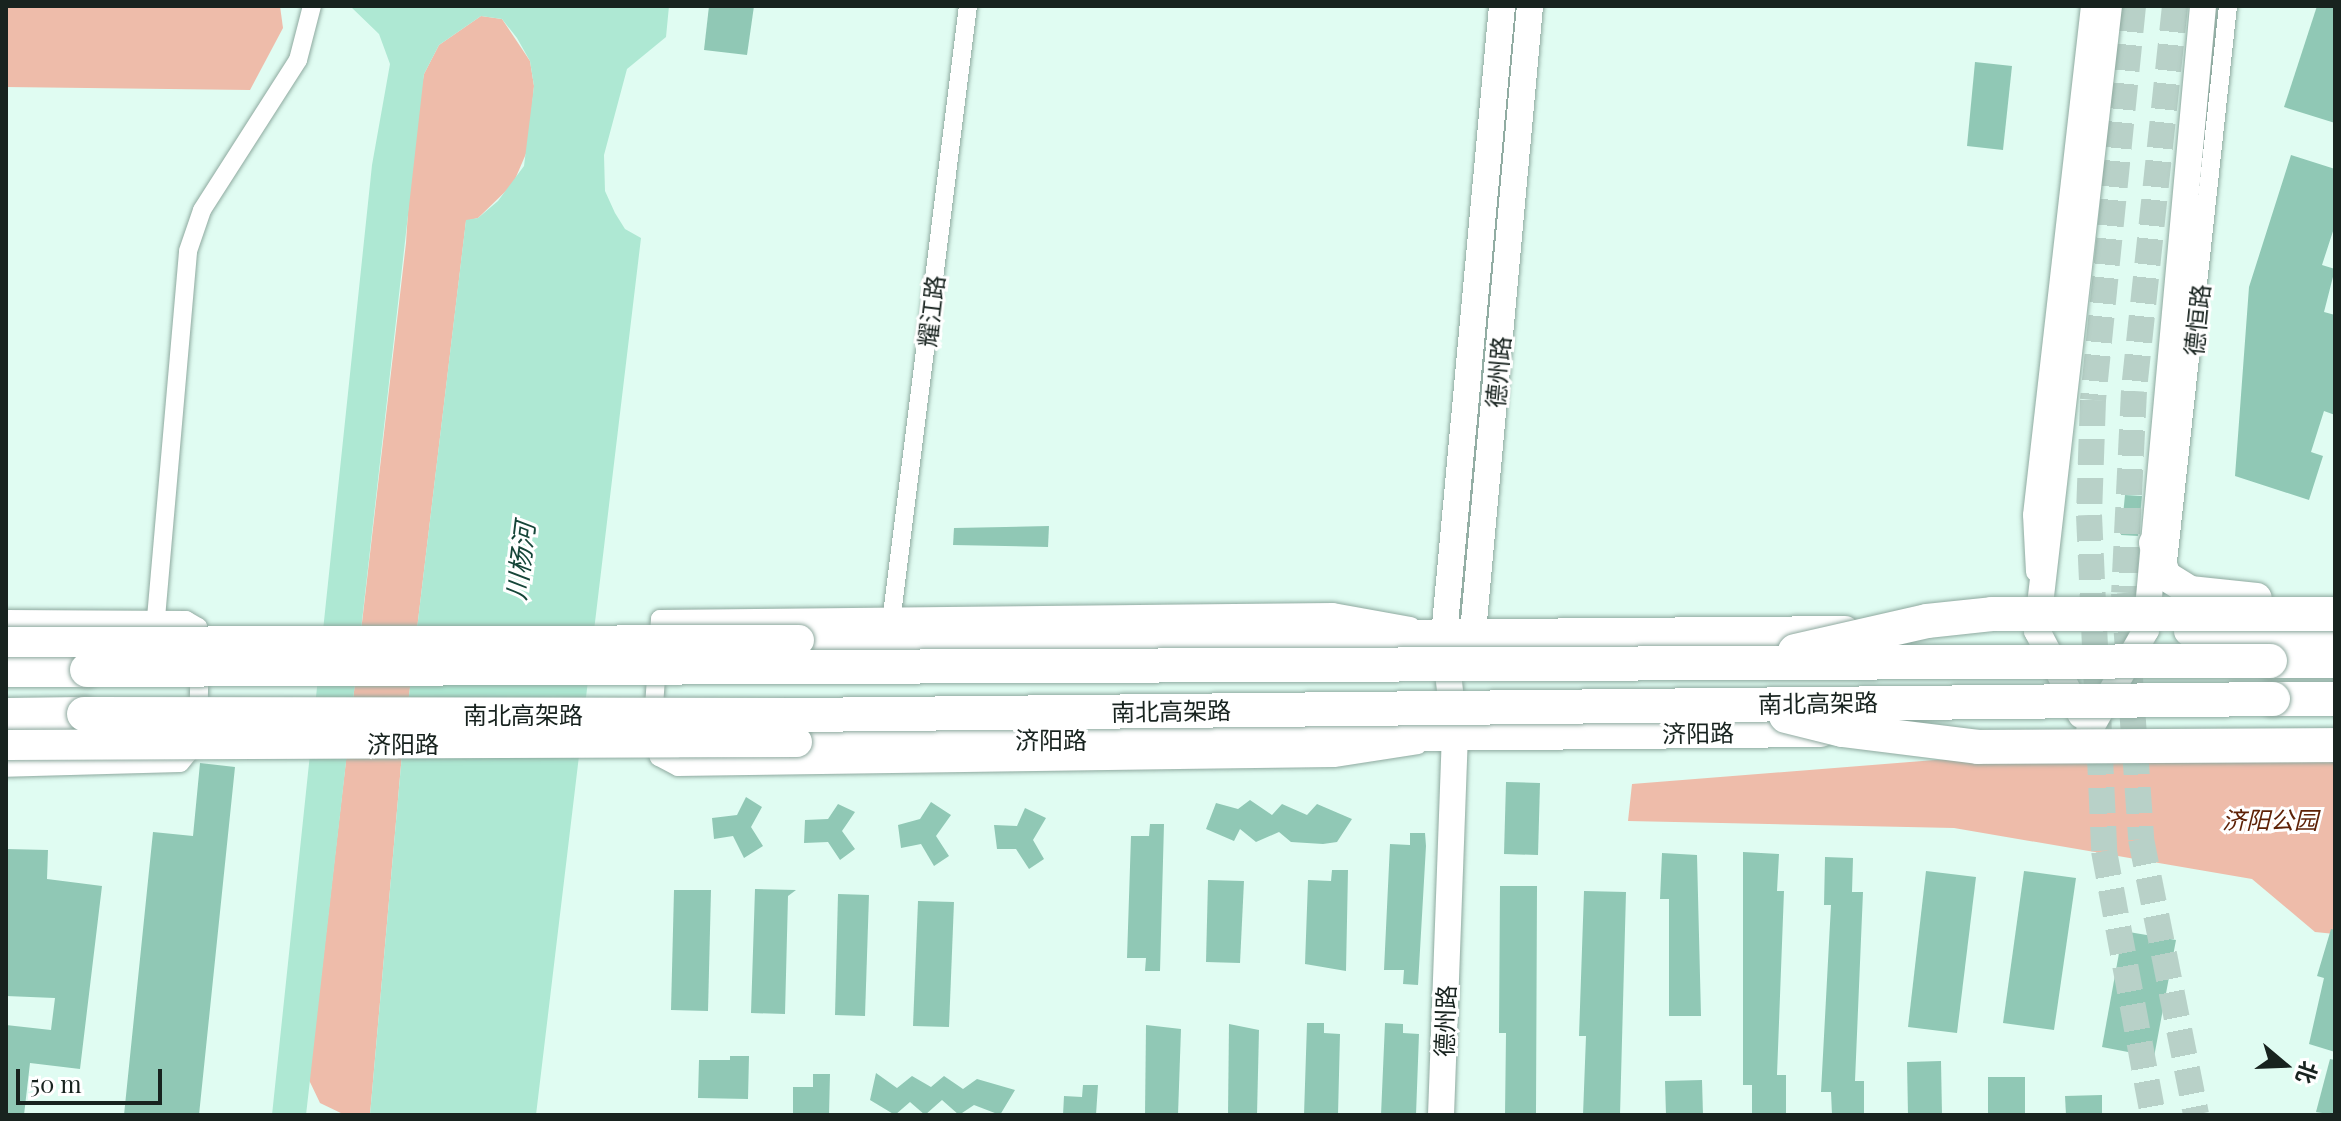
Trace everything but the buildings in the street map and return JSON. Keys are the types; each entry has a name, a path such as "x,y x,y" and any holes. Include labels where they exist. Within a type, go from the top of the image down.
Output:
{"highway":[{"path":"1742,664 1864,633 1992,614 2335,614"},
{"name":"南北高架路","path":"6,670 2335,661"},
{"name":"南北高架路","path":"6,715 830,715 2335,699"},
{"path":"1741,704 1842,730 1978,747 2335,745"}],"main road":[{"path":"2154,543 2166,576 2190,591 2220,597 2335,598"},
{"path":"6,642 2335,631"},
{"name":"济阳路","path":"6,745 2335,730"}],"street":[{"path":"156,618 188,251 202,210 298,60 312,6"},
{"name":"耀江路","path":"892,615 968,6"},
{"name":"德州路","path":"1441,1115 1455,736 1444,636 1502,6"},
{"name":"德州路","path":"1455,736 1475,635 1530,6"},
{"path":"2089,731 2037,631 2032,515 2090,6"},
{"path":"2037,631 2109,6"},
{"path":"2089,731 2146,630 2203,6"},
{"name":"德恒路","path":"2146,630 2166,576 2176,524 2228,6"},
{"path":"1444,636 1333,612 660,619 652,736 659,757 678,767 1334,758 1455,736"},
{"path":"6,619 156,618 186,620 198,627 198,741 192,754 165,766 6,768"}],"green space":[{"path":"6,6 280,6 283,28 250,90 6,87"},
{"path":"481,16 502,19 530,61 534,86 528,149 513,184 478,218 466,221 402,754 370,1115 345,1115 320,1103 309,1080 406,243 413,133 424,74 439,45"},
{"name":"济阳公园","path":"2335,759 2335,934 2315,932 2252,879 1954,828 1628,821 1632,784 1935,760"}],"water":[{"name":"川杨河","path":"350,6 669,6 666,37 627,69 604,155 605,191 625,229 641,238 536,1115 370,1115 402,754 466,220 478,218 498,201 524,166 534,86 530,61 517,38 502,19 481,16 439,45 424,74 306,1115 272,1115 372,165 390,64 379,34"}],"tunnel":[{"path":"2133,6 2093,400 2089,515 2104,851 2153,1115"},
{"path":"2175,6 2134,391 2124,593 2141,839 2196,1115"}]}
